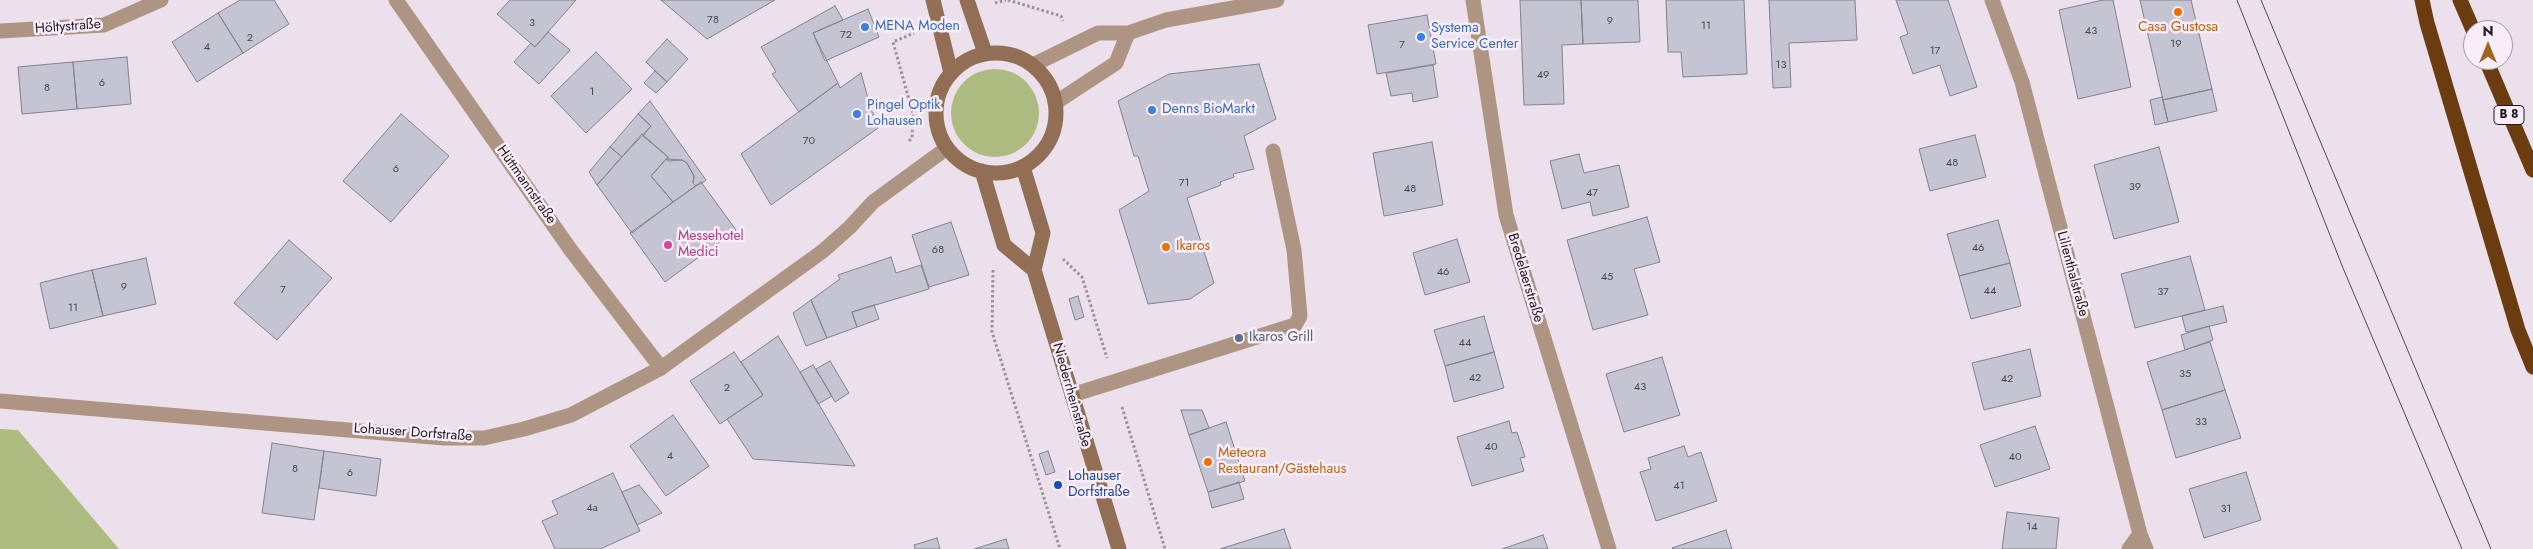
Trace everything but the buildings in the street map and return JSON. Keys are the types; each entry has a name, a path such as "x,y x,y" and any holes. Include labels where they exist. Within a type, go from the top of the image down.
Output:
{"highway":[{"path":"2422,0 2427,23 2518,330 2533,367"},
{"path":"2460,0 2469,20"},
{"name":"B 8","path":"2490,70 2533,170"}],"street":[{"name":"Höltystraße","path":"0,31 104,25 161,0"},
{"name":"Hüttmannstraße","path":"396,0 570,249 660,368"},
{"path":"933,0 951,73"},
{"path":"967,0 985,53"},
{"path":"1033,65 1098,33 1128,33 1166,20 1277,0"},
{"name":"Bredelaerstraße","path":"1473,0 1506,214 1609,549"},
{"name":"Lilienthalstraße","path":"1992,0 2022,82 2140,534 2146,549"},
{"path":"1056,103 1116,63 1128,33"},
{"path":"985,53 1010,54 1033,65 1048,82 1056,103 1056,119 1052,133 1040,152 1023,167 996,173 982,171 957,159 947,148 937,123 936,110 938,97 951,73 961,64 985,53"},
{"name":"Lohauser Dorfstraße","path":"0,401 436,437 484,438 524,429 571,415 660,368 822,251 850,227 873,202 947,148"},
{"path":"1072,395 1295,325 1300,316 1294,250 1273,151"},
{"name":"Niederrheinstraße","path":"1023,167 1042,233 1034,270 1119,549"},
{"path":"982,171 1004,245 1034,270"},
{"path":"2129,549 2140,534"}],"path":[{"path":"910,175 897,153 912,138 913,114 893,42 938,23"},
{"path":"993,270 992,332 1060,549"},
{"path":"1082,277 1165,549"}],"green space":[{"path":"995,69 1012,72 1020,76 1032,88 1036,96 1039,113 1036,130 1032,138 1020,150 1012,154 995,157 978,154 970,150 958,138 954,130 951,113 954,96 958,88 970,76 978,72"},
{"path":"0,429 18,430 119,549 0,549"}],"tram line":[{"path":"2237,0 2343,268 2462,549"},
{"path":"2261,0 2491,549"}],"place":[{"name":"Casa Gustosa","path":"2178,12"},
{"name":"MENA Moden","path":"865,27"},
{"name":"Systema Service Center","path":"1421,37"},
{"name":"Denns BioMarkt","path":"1152,110"},
{"name":"Pingel Optik Lohausen","path":"857,114"},
{"name":"Messehotel Medici","path":"668,245"},
{"name":"Ikaros","path":"1166,247"},
{"name":"Ikaros Grill","path":"1239,338"},
{"name":"Meteora Restaurant/Gästehaus","path":"1208,462"},
{"name":"Lohauser Dorfstraße","path":"1058,485"}]}
